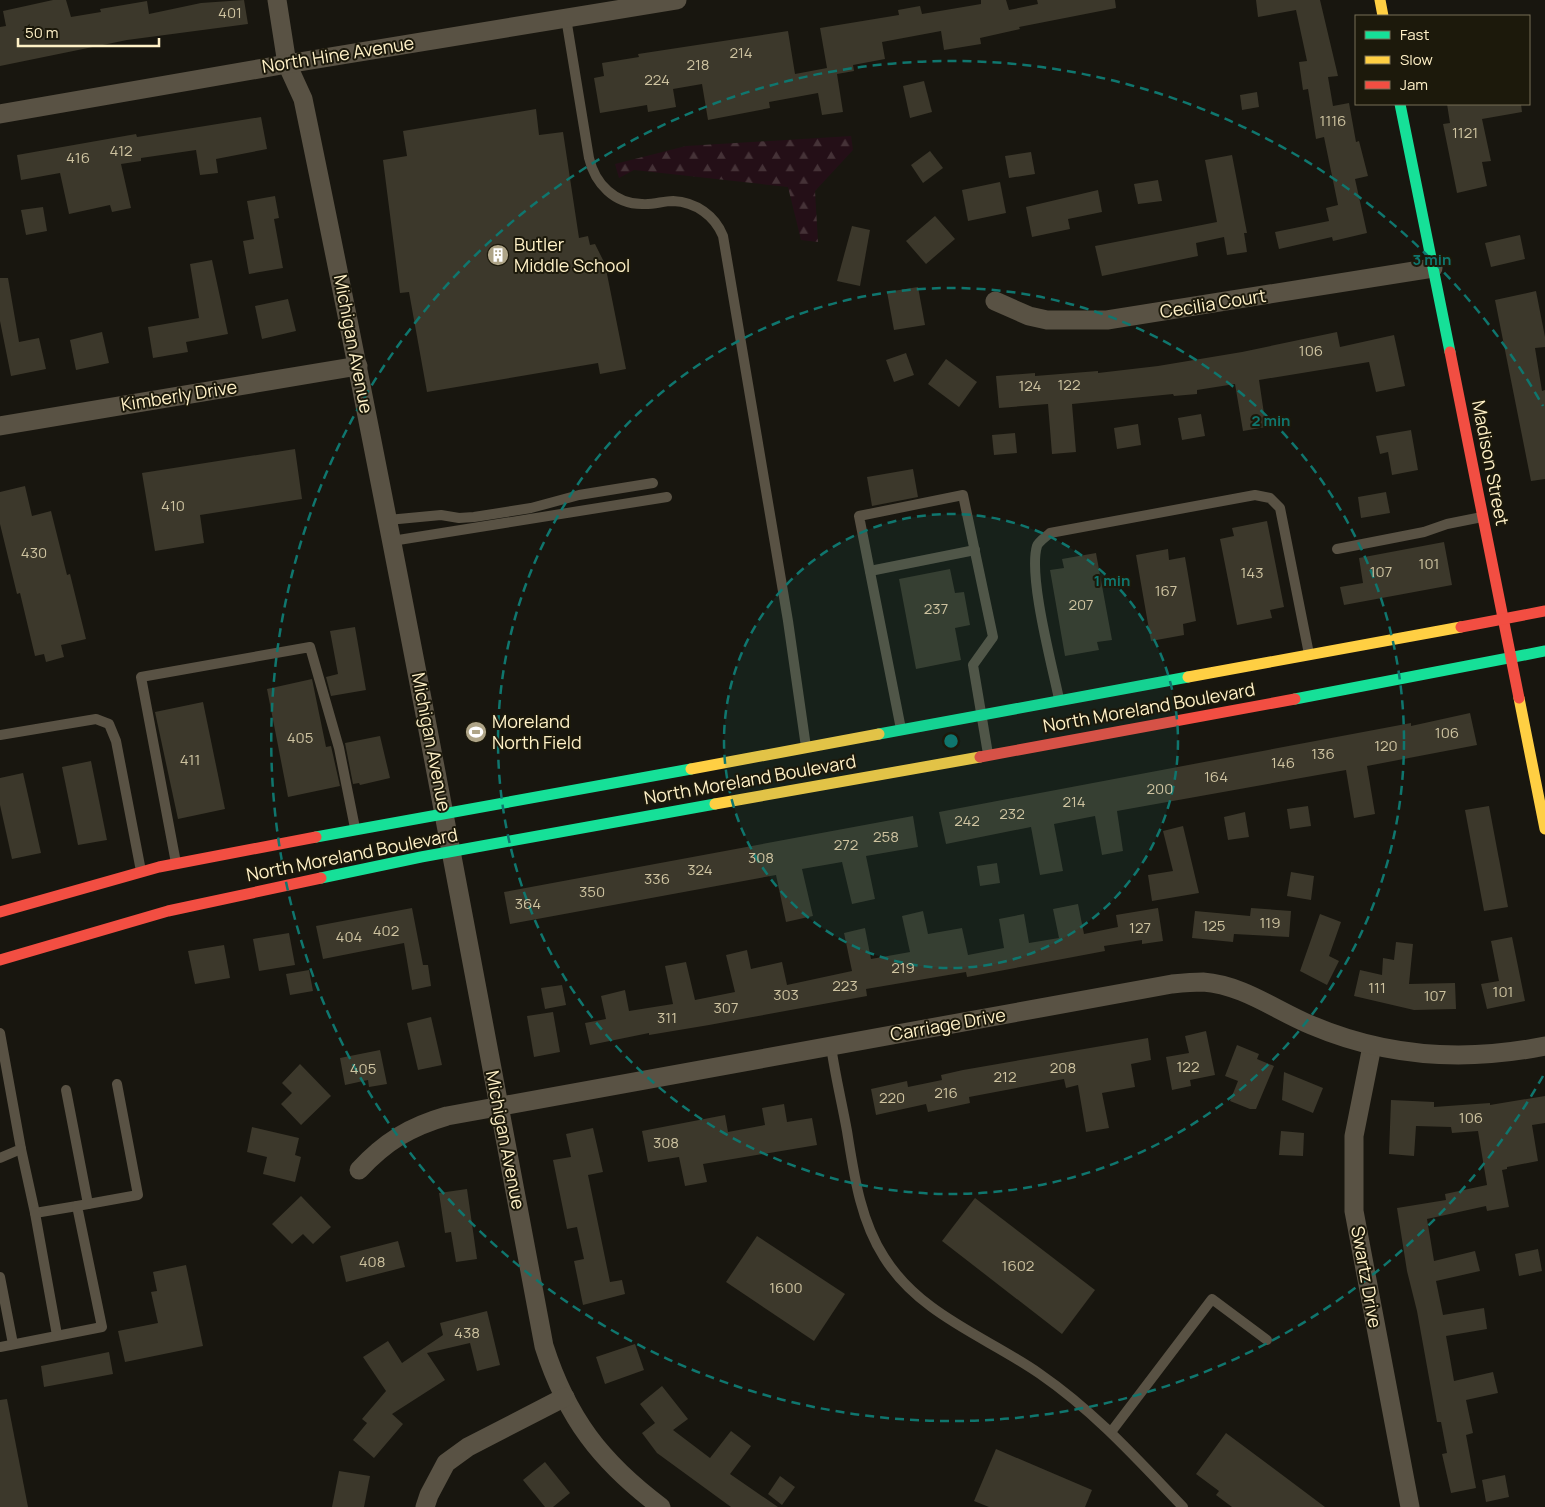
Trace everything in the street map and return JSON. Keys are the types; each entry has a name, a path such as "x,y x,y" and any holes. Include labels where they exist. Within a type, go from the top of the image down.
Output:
{"street":[{"name":"Michigan Avenue","path":"277,0 287,64 303,99 358,366 452,852 544,1346 553,1374 577,1422 596,1448 615,1469 661,1507"},
{"name":"North Hine Avenue","path":"0,114 287,64 677,0"},
{"path":"1380,0 1383,15"},
{"name":"Madison Street","path":"1400,105 1545,829"},
{"name":"Cecilia Court","path":"995,300 1030,316 1047,320 1107,320 1434,268"},
{"name":"Kimberly Drive","path":"0,426 358,366"},
{"name":"North Moreland Boulevard","path":"0,912 176,864 355,829 444,814 574,796 806,747 1545,611"},
{"path":"1358,645 1361,660"},
{"name":"North Moreland Boulevard","path":"0,960 168,911 336,870 452,852 580,824 988,755 1366,681 1545,651"},
{"path":"330,834 333,850"},
{"name":"Carriage Drive","path":"358,1170 388,1141 425,1122 499,1106 1172,984 1202,982 1227,986 1245,992 1311,1025 1372,1046 1431,1055 1471,1056 1545,1046"},
{"name":"Swartz Drive","path":"1372,1046 1354,1136 1354,1211 1410,1507"},
{"path":"426,1507 429,1494 446,1463 468,1447 564,1397"}],"lane":[{"path":"566,18 589,158 592,171 604,189 622,201 630,203 642,204 673,201 694,206 712,218 723,236 788,621 798,705 806,747"},
{"path":"388,520 441,515 459,518 474,517 531,508 578,495 653,483"},
{"path":"901,729 859,516 963,495 993,637 973,665 988,755"},
{"path":"1059,700 1035,580 1035,557 1038,544 1050,533 1255,496 1270,498 1280,508 1309,654"},
{"path":"392,541 667,497"},
{"path":"1337,549 1424,532 1447,524 1483,517"},
{"path":"870,571 975,550"},
{"path":"176,864 141,676 310,647 340,748 355,829"},
{"path":"0,735 96,719 109,724 116,741 142,872"},
{"path":"0,1033 20,1149 35,1213 57,1335"},
{"path":"831,1046 855,1179 868,1225 884,1258 909,1288 926,1304 1039,1373 1111,1432 1183,1507"},
{"path":"35,1213 138,1195 117,1084"},
{"path":"66,1090 88,1204"},
{"path":"0,1158 20,1149"},
{"path":"0,1346 102,1327 77,1206"},
{"path":"0,1277 13,1344"},
{"path":"1111,1432 1212,1299 1266,1340"}],"green space":[{"path":"851,136 853,150 815,191 818,242 801,240 788,187 634,170 619,178 615,164 686,146"}],"building":[{"path":"53,0 66,0 71,17 101,12 100,9 147,1 149,14 201,3 244,0 248,24 127,40 0,66 0,27 6,26 3,11"},
{"path":"981,0 1006,0 1009,10 1038,4 1037,0 1115,0 1116,8 1019,27 1020,29 980,38 981,44 944,50 941,31 882,42 885,59 853,65 854,71 837,74 843,112 822,115 818,93 769,102 770,108 708,120 702,84 673,89 676,107 648,112 647,105 600,113 594,78 604,76 602,63 639,57 638,54 788,31 795,74 827,68 820,28 899,15 898,10 920,6 922,14 981,4"},
{"path":"1256,0 1320,0 1338,76 1328,77 1333,106 1349,103 1356,142 1359,141 1368,176 1355,179 1367,233 1333,241 1332,237 1279,249 1275,232 1329,221 1326,208 1338,205 1324,137 1316,139 1308,89 1303,90 1299,62 1307,61 1296,10 1258,17"},
{"path":"924,81 932,112 910,118 903,86"},
{"path":"1257,92 1259,107 1242,110 1240,95"},
{"path":"1447,105 1521,105 1522,112 1482,119 1491,161 1482,162 1487,186 1457,193 1443,124 1450,123"},
{"name":"Butler Middle School","path":"536,109 539,135 563,132 579,238 588,236 590,245 595,244 605,264 626,369 600,374 598,363 427,392 409,292 400,293 383,160 407,156 403,131"},
{"path":"261,117 267,149 216,159 218,173 200,175 196,150 141,158 141,161 121,164 131,208 112,212 110,205 69,214 60,173 21,180 17,155 136,134 137,137"},
{"path":"930,151 943,168 923,183 911,165"},
{"path":"1031,152 1035,174 1009,178 1005,156"},
{"path":"1232,155 1247,233 1244,233 1247,252 1227,255 1224,237 1196,243 1198,256 1102,276 1095,246 1217,222 1205,160"},
{"path":"1158,180 1162,201 1138,204 1134,184"},
{"path":"1000,182 1006,213 968,221 962,190"},
{"path":"1098,190 1102,212 1068,219 1070,229 1032,237 1026,207"},
{"path":"275,196 279,218 274,219 283,268 249,274 243,241 254,239 247,201"},
{"path":"43,207 47,231 26,235 21,210"},
{"path":"935,216 955,239 926,264 906,241"},
{"path":"852,226 870,230 860,286 837,281"},
{"path":"1520,235 1525,259 1491,267 1485,243"},
{"path":"212,260 228,334 186,342 188,352 153,358 148,327 199,318 190,264"},
{"path":"0,278 8,278 19,342 39,338 46,369 11,376 0,321"},
{"path":"918,287 925,325 894,330 887,292"},
{"path":"1536,291 1545,337 1545,347 1535,348 1542,391 1545,390 1545,479 1531,481 1495,300"},
{"path":"288,299 296,331 262,339 255,306"},
{"path":"102,332 109,363 76,370 70,340"},
{"path":"1337,332 1340,347 1394,335 1405,386 1376,392 1369,362 1259,380 1266,427 1243,431 1235,384 1197,390 1197,394 1174,396 1173,394 1072,404 1076,452 1052,454 1048,404 999,408 996,376 1035,373 1035,376 1098,371 1098,373 1158,366 1242,352"},
{"path":"906,353 914,375 894,382 886,360"},
{"path":"946,359 977,382 959,407 928,384"},
{"path":"1201,414 1205,436 1182,440 1178,418"},
{"path":"1138,424 1141,445 1117,449 1114,428"},
{"path":"1411,430 1418,470 1392,475 1388,452 1380,454 1376,436"},
{"path":"1015,433 1017,453 994,455 992,435"},
{"path":"295,449 302,499 200,515 204,543 155,551 142,473"},
{"path":"913,469 918,497 872,506 867,477"},
{"path":"25,486 32,516 51,511 67,575 70,574 86,639 61,645 64,657 46,662 44,654 35,656 20,593 17,594 0,524 0,492"},
{"path":"1386,492 1390,513 1361,518 1358,497"},
{"path":"1267,521 1284,607 1270,610 1272,618 1237,625 1220,539 1234,536 1232,528"},
{"path":"1444,542 1452,585 1344,605 1340,587 1363,583 1359,558"},
{"path":"1168,549 1169,560 1185,557 1196,621 1183,624 1184,635 1151,641 1136,555"},
{"path":"1096,553 1112,640 1097,642 1099,650 1065,656 1050,570 1064,568 1062,559"},
{"path":"950,569 955,593 964,592 970,625 955,628 961,660 916,669 899,579"},
{"path":"355,627 366,690 331,696 326,677 338,674 330,631"},
{"path":"312,679 326,747 331,746 340,786 288,797 267,689"},
{"path":"203,702 225,809 178,819 155,712"},
{"path":"1470,713 1477,745 1367,766 1375,814 1354,818 1346,770 1117,811 1123,851 1102,855 1095,816 1054,824 1063,871 1040,875 1031,827 946,844 939,812 1411,723 1411,726"},
{"path":"380,736 390,778 360,785 359,783 353,784 345,743"},
{"path":"91,761 107,840 78,845 62,767"},
{"path":"23,773 41,853 12,859 0,805 0,778"},
{"path":"1308,806 1311,826 1290,829 1287,809"},
{"path":"1489,806 1508,907 1484,911 1465,810"},
{"path":"1245,812 1249,837 1228,840 1224,817"},
{"path":"913,816 918,847 866,856 875,899 852,904 842,862 802,869 813,916 786,922 776,875 510,924 504,892"},
{"path":"1183,826 1199,893 1152,901 1148,875 1173,871 1163,831"},
{"path":"997,863 1000,883 980,886 977,866"},
{"path":"1291,872 1314,876 1311,900 1287,896"},
{"path":"1078,904 1084,934 1118,927 1116,915 1158,908 1163,941 1142,944 1142,940 1104,946 1105,951 967,977 966,972 866,989 867,996 709,1025 649,1035 649,1033 590,1045 585,1023 606,1019 601,996 625,990 629,1011 673,1004 665,966 686,962 695,1000 735,992 726,955 747,950 751,969 782,962 787,985 852,971 844,933 865,928 871,959 910,952 902,916 923,911 928,934 962,928 968,955 1004,948 999,919 1024,914 1029,943 1059,938 1053,909"},
{"path":"412,908 423,965 428,965 431,986 412,990 404,943 323,959 316,926"},
{"path":"1251,908 1291,911 1289,937 1234,934 1233,942 1192,938 1195,911 1250,916"},
{"path":"1320,914 1341,922 1329,956 1339,961 1327,985 1300,971"},
{"path":"289,933 295,965 259,971 253,939"},
{"path":"1512,937 1525,1001 1487,1009 1481,984 1499,981 1491,941"},
{"path":"1396,942 1413,944 1409,984 1455,983 1456,1009 1414,1010 1354,996 1360,970 1382,975 1383,958 1394,960"},
{"path":"224,945 230,978 195,984 188,951"},
{"path":"309,970 313,991 290,995 286,974"},
{"path":"562,985 566,1005 545,1009 541,988"},
{"path":"553,1012 560,1052 534,1057 527,1016"},
{"path":"431,1017 442,1065 418,1070 407,1023"},
{"path":"1206,1031 1215,1075 1190,1080 1191,1086 1172,1090 1166,1057 1189,1053 1185,1036"},
{"path":"1148,1038 1151,1060 1131,1064 1135,1087 1102,1093 1109,1128 1086,1132 1078,1085 1066,1088 1064,1079 969,1097 970,1103 928,1112 926,1104 876,1115 871,1089 907,1081 908,1087 942,1080 941,1075 963,1070"},
{"path":"1237,1045 1259,1054 1257,1059 1274,1066 1256,1109 1250,1109 1230,1101 1238,1081 1225,1076"},
{"path":"380,1050 387,1084 369,1087 368,1080 345,1085 340,1058"},
{"path":"300,1064 331,1096 301,1125 281,1104 292,1093 282,1083"},
{"path":"1284,1072 1323,1088 1313,1113 1282,1100"},
{"path":"1545,1096 1545,1123 1532,1125 1538,1161 1507,1167 1507,1169 1502,1170 1509,1207 1487,1211 1486,1206 1427,1219 1434,1261 1475,1251 1480,1271 1436,1281 1443,1315 1484,1308 1487,1329 1446,1336 1454,1381 1493,1372 1498,1393 1466,1400 1473,1433 1466,1435 1476,1488 1451,1493 1442,1454 1447,1453 1441,1422 1437,1422 1417,1311 1407,1271 1397,1208 1446,1200 1445,1194 1487,1185 1478,1131 1452,1133 1451,1127 1416,1126 1414,1156 1389,1154 1391,1100 1434,1102 1434,1107 1490,1103 1490,1105"},
{"path":"784,1104 787,1122 812,1118 817,1145 703,1164 707,1182 685,1186 679,1157 648,1162 642,1131 725,1115 728,1132 765,1125 762,1108"},
{"path":"252,1127 299,1138 295,1155 301,1157 295,1182 263,1174 267,1157 247,1152"},
{"path":"593,1128 603,1172 588,1175 610,1282 622,1280 625,1294 583,1305 574,1261 584,1259 577,1227 567,1229 553,1160 571,1157 566,1134"},
{"path":"1281,1131 1304,1133 1303,1156 1279,1155"},
{"path":"467,1189 477,1259 456,1262 451,1232 445,1233 439,1193"},
{"path":"301,1196 331,1227 313,1244 303,1234 292,1244 272,1224"},
{"path":"975,1198 1095,1290 1062,1334 942,1241"},
{"path":"757,1236 845,1294 814,1341 726,1282"},
{"path":"398,1241 405,1267 346,1282 340,1256"},
{"path":"1538,1249 1542,1271 1519,1276 1515,1254"},
{"path":"186,1265 203,1346 125,1362 118,1331 158,1323 151,1292 157,1291 153,1272"},
{"path":"487,1311 500,1365 477,1371 470,1343 427,1353 445,1380 392,1414 403,1424 374,1458 353,1440 367,1423 362,1419 386,1391 363,1357 388,1341 402,1363 443,1335 440,1323"},
{"path":"635,1344 644,1370 605,1384 596,1357"},
{"path":"109,1352 113,1374 44,1387 41,1366"},
{"path":"662,1386 688,1419 673,1430 710,1458 731,1431 751,1446 730,1474 778,1507 731,1507 657,1453 642,1433 655,1423 640,1404"},
{"path":"7,1399 28,1507 0,1507 0,1400"},
{"path":"1226,1433 1325,1507 1232,1507 1216,1495 1219,1491 1196,1474"},
{"path":"996,1449 1092,1490 1085,1507 989,1507 974,1501"},
{"path":"545,1462 570,1493 553,1507 545,1507 523,1480"},
{"path":"339,1471 370,1476 364,1507 332,1507"},
{"path":"1505,1475 1509,1497 1486,1502 1482,1480"},
{"path":"780,1476 795,1487 782,1505 768,1494"}],"traffic: fast":[{"path":"1400,105 1450,352"},
{"path":"1295,699 1545,651"},
{"path":"879,734 1188,677"},
{"path":"316,837 691,769"},
{"path":"321,878 421,857 715,804"}],"traffic: slow":[{"path":"1380,0 1383,15"},
{"path":"1188,677 1461,627"},
{"path":"1519,698 1545,829"},
{"path":"691,769 879,734"},
{"path":"715,804 980,757"}],"traffic: jam":[{"path":"1450,352 1519,698"},
{"path":"1461,627 1545,611"},
{"path":"980,757 1295,699"},
{"path":"0,912 159,867 316,837"},
{"path":"0,960 168,911 321,878"}],"place":[{"name":"Butler Middle School","path":"498,255"},
{"name":"Moreland North Field","path":"476,732"}]}
